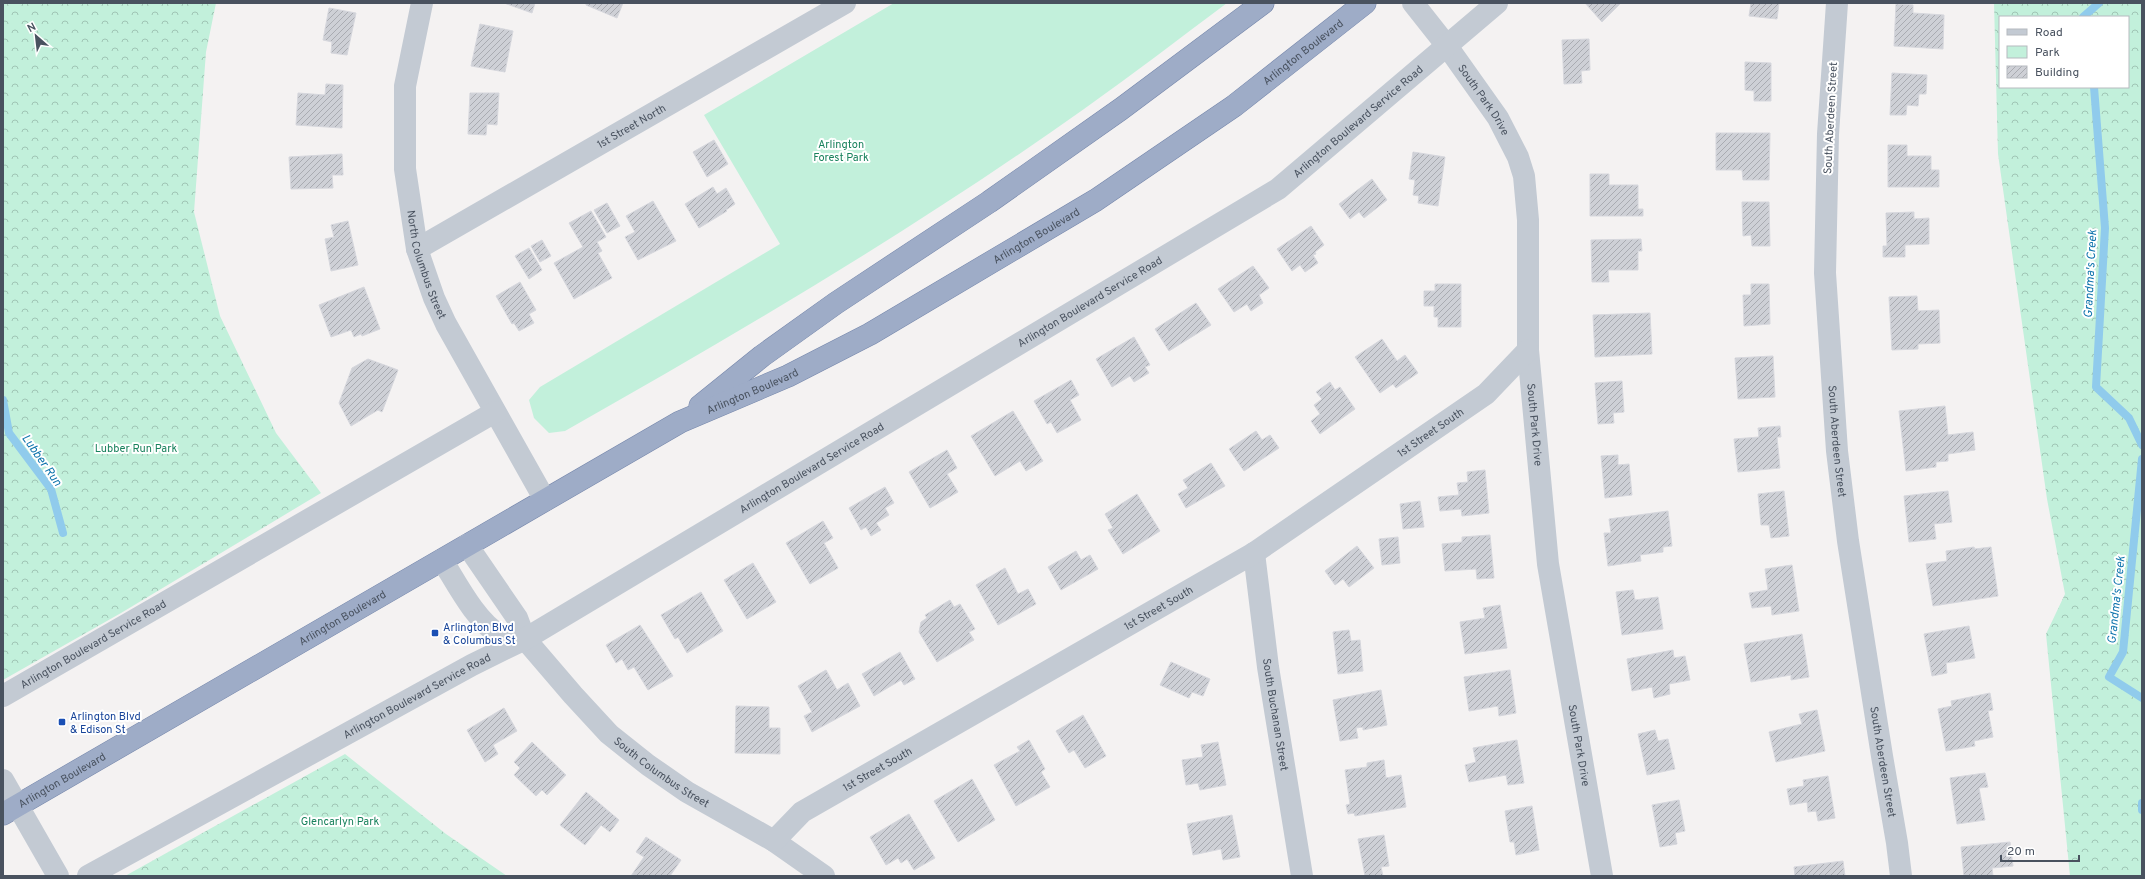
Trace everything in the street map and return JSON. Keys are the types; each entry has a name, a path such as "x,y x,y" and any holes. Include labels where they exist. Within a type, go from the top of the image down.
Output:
{"highway":[{"name":"Arlington Boulevard","path":"680,422 780,343 836,303 989,202 1121,109 1263,3"},
{"name":"Arlington Boulevard","path":"10,809 680,422 788,376 870,334 1090,204 1137,174 1234,106 1365,3"}],"street":[{"name":"North Columbus Street","path":"422,3 405,86 406,169 417,249 434,298 446,324 545,500"},
{"name":"1st Street North","path":"417,249 845,3"},
{"name":"South Park Drive","path":"1413,3 1447,46 1498,118 1518,157 1524,176 1528,220 1528,350 1548,564 1602,876"},
{"name":"Arlington Boulevard Service Road","path":"88,876 458,673 524,639 1278,189 1497,3"},
{"name":"South Aberdeen Street","path":"1837,3 1828,134 1825,273 1837,451 1848,541 1897,843 1901,876"},
{"name":"1st Street South","path":"774,841 802,812 1254,553 1486,394 1528,350"},
{"name":"Arlington Boulevard Service Road","path":"3,696 495,412"},
{"name":"South Columbus Street","path":"467,545 517,618 524,639 586,710 621,744 687,792 774,841 824,876"},
{"name":"South Buchanan Street","path":"1254,553 1268,667 1302,876"},
{"path":"442,560 468,600 490,626 501,635 524,639"},
{"path":"3,780 10,809 58,876"}],"green space":[{"name":"Lubber Run Park","path":"3,3 216,3 206,52 194,212 220,316 276,433 321,493 121,613 3,680"},
{"name":"Arlington Forest Park","path":"894,3 1227,3 1084,109 1021,153 894,236 829,277 565,431 549,433 534,418 529,400 540,387 780,244 704,115"},
{"path":"1994,3 2142,3 2142,876 2070,876 2046,634 2065,594 2047,499 1998,154"},
{"name":"Glencarlyn Park","path":"345,754 446,834 507,876 125,876"}],"building":[{"path":"504,3 535,3 532,13"},
{"path":"586,3 623,3 617,18 586,5"},
{"path":"1585,3 1621,3 1602,22"},
{"path":"1751,3 1779,3 1777,19 1749,16"},
{"path":"1896,4 1913,5 1913,13 1944,15 1943,49 1894,46"},
{"path":"329,8 356,13 347,55 331,53 332,42 323,40"},
{"path":"480,24 513,31 505,72 471,66"},
{"path":"1589,39 1590,70 1581,71 1582,83 1564,84 1562,40"},
{"path":"1745,62 1771,63 1771,101 1754,101 1754,91 1745,90"},
{"path":"1892,73 1927,75 1926,94 1919,94 1918,106 1907,105 1906,115 1890,115"},
{"path":"326,84 343,85 342,128 296,125 298,93 325,95"},
{"path":"470,93 499,93 497,125 487,124 486,135 468,134"},
{"path":"1716,133 1770,133 1769,180 1743,180 1742,170 1716,170"},
{"path":"714,140 728,164 707,177 693,152"},
{"path":"1888,145 1907,145 1907,156 1931,156 1931,170 1939,170 1939,187 1888,187"},
{"path":"1413,152 1445,157 1438,206 1418,203 1419,196 1413,195 1415,180 1409,179"},
{"path":"342,154 343,175 332,175 333,188 291,189 289,157"},
{"path":"1590,174 1609,174 1609,185 1638,185 1638,209 1643,209 1643,216 1590,216"},
{"path":"1372,179 1387,200 1364,218 1359,212 1350,219 1339,204"},
{"path":"713,187 717,194 726,188 735,204 726,210 727,211 699,228 685,204"},
{"path":"653,201 676,241 638,260 625,237 635,232 626,216"},
{"path":"1742,202 1769,202 1770,246 1752,246 1751,235 1743,236"},
{"path":"607,203 620,226 607,233 594,210"},
{"path":"591,211 606,237 597,242 602,251 598,253 612,278 574,299 554,263 583,247 569,223"},
{"path":"1914,212 1914,219 1929,218 1929,244 1905,245 1905,257 1883,257 1883,246 1887,246 1886,213"},
{"path":"348,221 358,265 331,271 325,239 334,237 331,225"},
{"path":"1311,226 1324,245 1315,252 1316,254 1313,255 1318,263 1305,272 1300,265 1292,271 1277,249"},
{"path":"1641,239 1642,251 1638,251 1638,270 1608,270 1609,282 1592,282 1591,240"},
{"path":"542,240 551,256 540,262 531,246"},
{"path":"529,248 542,270 529,279 515,256"},
{"path":"1253,266 1269,288 1259,295 1263,303 1251,311 1247,304 1234,312 1218,289"},
{"path":"520,282 536,310 529,314 534,323 519,331 514,323 512,324 496,296"},
{"path":"1435,284 1461,284 1461,327 1438,327 1438,317 1434,317 1434,306 1424,306 1424,291 1435,291"},
{"path":"1751,284 1769,284 1770,324 1744,326 1743,295 1751,295"},
{"path":"364,287 380,329 362,336 361,334 354,337 351,330 331,337 319,305"},
{"path":"1917,296 1918,311 1939,310 1940,343 1918,344 1918,349 1892,350 1889,297"},
{"path":"1196,303 1211,325 1169,351 1155,329"},
{"path":"1650,313 1652,354 1595,357 1593,315"},
{"path":"1134,337 1150,365 1145,367 1149,373 1134,382 1130,376 1112,387 1096,359"},
{"path":"1382,339 1397,361 1405,355 1418,373 1396,388 1393,384 1380,393 1355,357"},
{"path":"1773,356 1775,397 1738,399 1735,358"},
{"path":"368,359 398,370 382,412 378,410 351,426 339,403 352,368"},
{"path":"1071,380 1079,395 1070,400 1081,420 1057,433 1051,422 1047,424 1034,401"},
{"path":"1622,381 1624,412 1613,413 1614,423 1598,424 1595,383"},
{"path":"1330,382 1335,390 1340,387 1355,409 1320,434 1311,421 1320,414 1314,405 1322,399 1316,392"},
{"path":"1945,406 1948,435 1973,432 1975,450 1948,454 1948,461 1936,462 1936,467 1906,471 1899,411"},
{"path":"1013,411 1043,461 1026,471 1020,461 995,476 971,436"},
{"path":"1780,426 1781,437 1777,437 1780,468 1738,472 1734,439 1759,437 1758,428"},
{"path":"1256,431 1262,440 1270,435 1279,448 1244,471 1229,449"},
{"path":"947,450 957,468 947,474 958,492 930,508 909,472"},
{"path":"1618,455 1618,465 1629,464 1632,495 1605,498 1601,456"},
{"path":"1211,463 1225,486 1186,508 1178,494 1188,488 1183,480"},
{"path":"1485,470 1489,513 1462,516 1461,509 1440,511 1438,497 1459,495 1457,483 1468,482 1467,472"},
{"path":"885,487 894,503 885,508 889,515 876,523 881,530 871,536 866,527 861,530 849,508"},
{"path":"1784,491 1789,536 1771,538 1769,525 1761,525 1758,494"},
{"path":"1948,491 1952,522 1934,524 1936,539 1909,542 1904,496"},
{"path":"1137,494 1160,531 1123,554 1108,530 1113,528 1105,514"},
{"path":"1420,501 1424,527 1403,529 1400,504"},
{"path":"1668,511 1672,546 1663,547 1663,552 1640,555 1641,561 1608,566 1604,533 1611,533 1609,519"},
{"path":"823,521 833,538 824,543 838,568 810,584 786,543"},
{"path":"1490,535 1494,578 1477,579 1476,569 1445,571 1442,544 1462,542 1462,537"},
{"path":"1398,537 1400,563 1382,565 1379,539"},
{"path":"1357,546 1374,568 1349,587 1343,579 1335,585 1325,571"},
{"path":"1974,547 1975,549 1991,547 1998,596 1933,606 1926,564 1947,561 1946,551"},
{"path":"1076,551 1081,560 1090,555 1098,569 1061,590 1048,567"},
{"path":"753,563 776,602 747,619 724,580"},
{"path":"1792,565 1799,611 1772,615 1771,606 1752,608 1749,593 1768,590 1765,569"},
{"path":"1005,568 1018,594 1028,589 1036,604 998,625 976,585"},
{"path":"1633,590 1635,600 1658,597 1663,629 1622,635 1616,592"},
{"path":"701,592 723,631 687,653 678,637 675,639 661,615"},
{"path":"950,600 954,607 960,604 975,629 969,632 974,640 937,662 919,632 921,622 927,618 925,615"},
{"path":"1500,605 1507,648 1465,654 1460,622 1485,618 1483,608"},
{"path":"640,625 673,676 648,690 634,667 628,670 622,659 616,663 606,645"},
{"path":"1969,626 1975,658 1946,663 1947,673 1932,676 1924,634"},
{"path":"1349,630 1351,641 1360,640 1363,671 1338,674 1333,632"},
{"path":"1802,634 1809,677 1791,680 1791,675 1751,682 1744,644"},
{"path":"1673,650 1674,658 1685,656 1690,680 1669,684 1670,694 1654,698 1652,687 1632,691 1627,659"},
{"path":"900,652 915,679 904,685 901,680 874,696 862,674"},
{"path":"1171,662 1210,679 1203,696 1192,692 1189,698 1160,685"},
{"path":"826,670 837,690 848,683 860,706 812,732 804,716 812,712 798,686"},
{"path":"1510,670 1516,713 1499,716 1498,706 1469,711 1464,677"},
{"path":"1381,690 1387,725 1363,730 1363,727 1356,728 1358,738 1340,741 1333,700"},
{"path":"1990,693 1993,710 1988,711 1993,737 1974,741 1975,746 1946,751 1938,709 1952,706 1951,701"},
{"path":"736,706 769,707 769,728 780,728 780,754 735,753"},
{"path":"504,708 517,731 493,745 498,754 485,762 467,730"},
{"path":"1817,710 1825,751 1776,762 1769,732 1802,724 1799,714"},
{"path":"1083,715 1106,756 1085,768 1074,750 1069,753 1056,731"},
{"path":"1655,730 1658,741 1668,739 1675,769 1647,775 1638,734"},
{"path":"1029,740 1045,769 1041,772 1050,787 1016,806 994,765 1020,751 1017,747"},
{"path":"1517,740 1524,783 1508,785 1506,775 1469,782 1465,765 1476,762 1473,748"},
{"path":"532,742 566,775 547,795 542,790 536,796 514,775 520,768 514,762"},
{"path":"1218,742 1226,785 1200,790 1198,783 1186,785 1182,760 1203,757 1201,745"},
{"path":"1384,760 1386,778 1401,775 1406,807 1355,816 1354,813 1348,814 1346,805 1350,804 1345,770 1367,767 1367,763"},
{"path":"1985,773 1988,787 1979,788 1985,820 1957,824 1950,778"},
{"path":"1828,776 1835,818 1818,821 1816,811 1808,812 1807,802 1790,805 1787,789 1804,786 1803,780"},
{"path":"972,779 995,820 958,842 934,801"},
{"path":"586,792 619,820 610,832 601,825 585,845 560,825"},
{"path":"1679,800 1685,831 1675,833 1677,844 1660,847 1652,805"},
{"path":"1532,806 1539,850 1516,855 1514,842 1510,842 1505,811"},
{"path":"909,814 935,858 914,870 907,859 901,863 898,858 886,865 870,837"},
{"path":"1232,815 1240,857 1223,860 1221,849 1193,855 1187,824"},
{"path":"1384,835 1389,866 1381,867 1383,876 1365,876 1358,839"},
{"path":"646,837 681,860 670,876 631,876 644,857 636,852"},
{"path":"2010,842 2013,866 1992,868 1993,876 1964,876 1961,847"},
{"path":"1843,861 1845,876 1795,876 1794,867"}],"waterway":[{"name":"Grandma's Creek","path":"2084,16 2099,3"},
{"name":"Grandma's Creek","path":"2094,88 2105,228 2096,387 2129,418 2142,445"},
{"name":"Lubber Run","path":"3,400 9,433 51,489 63,533"},
{"name":"Grandma's Creek","path":"2142,459 2123,652 2109,677 2142,698"},
{"name":"Grandma's Creek","path":"2142,803 2142,810"}],"place":[{"name":"Arlington Blvd & Columbus St","path":"435,633"},
{"name":"Arlington Blvd & Edison St","path":"62,722"}]}
